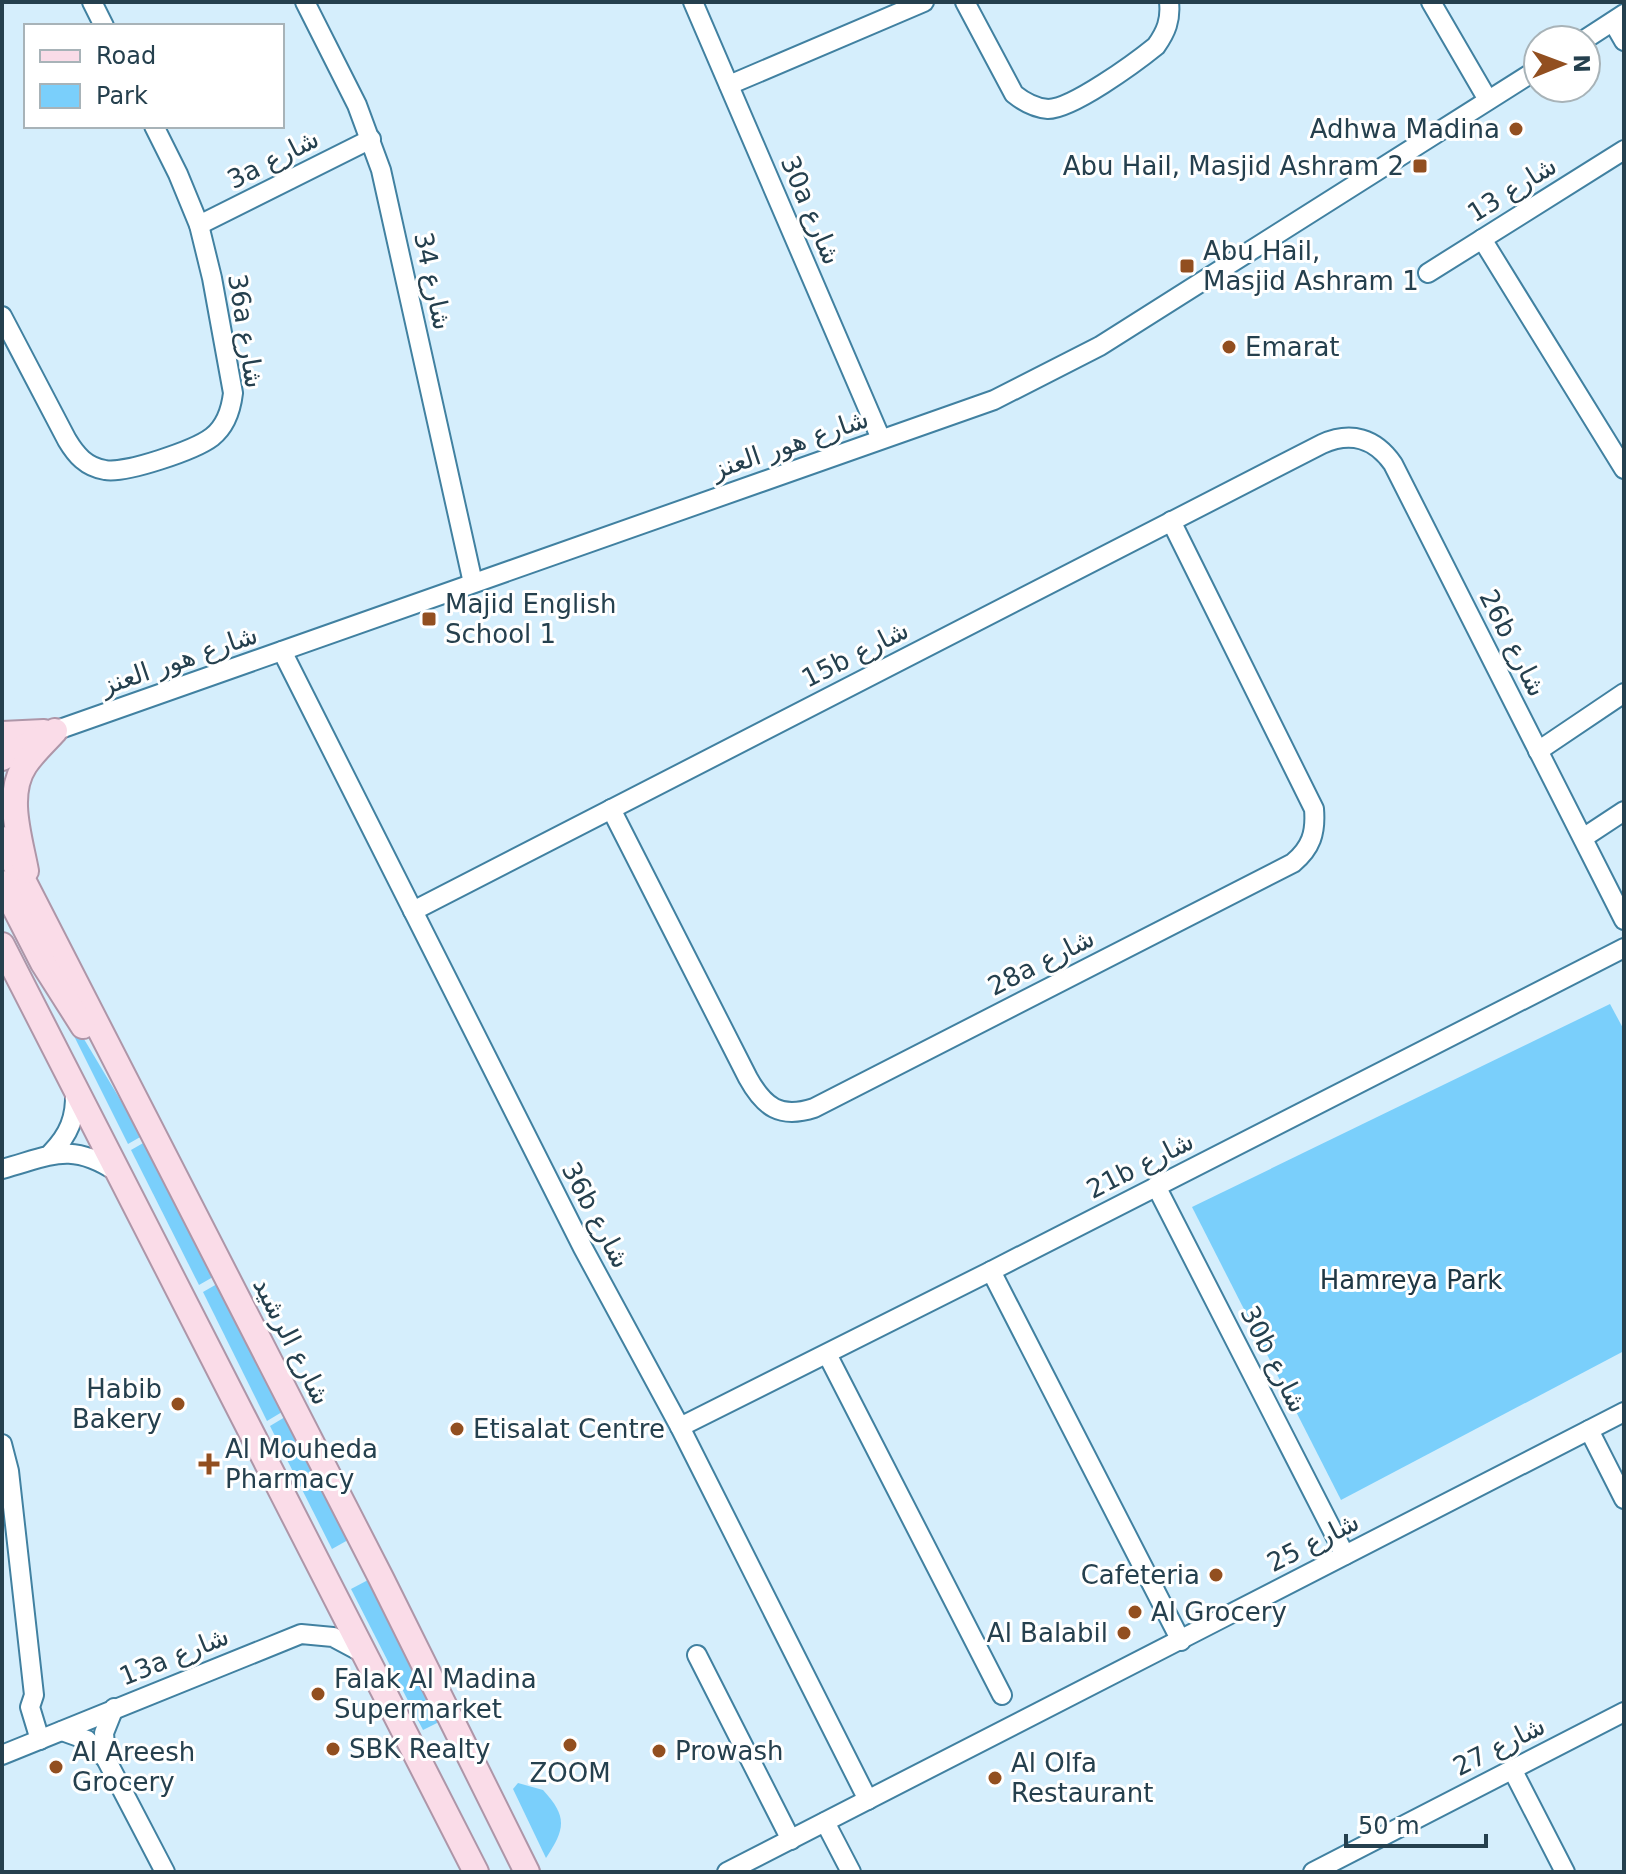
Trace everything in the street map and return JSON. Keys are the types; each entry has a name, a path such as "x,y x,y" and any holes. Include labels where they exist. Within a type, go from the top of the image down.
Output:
{"main road":[{"path":"2,734 55,731"},
{"path":"2,758 55,731"},
{"path":"30,897 16,813 16,788 25,765 55,731"},
{"name":"شارع الرشيد","path":"2,839 381,1578 527,1872"},
{"path":"2,883 58,989 93,1039 118,1062"},
{"path":"2,945 476,1872"}],"street":[{"path":"92,2 103,24"},
{"name":"شارع 34","path":"305,2 347,83 371,139 390,202 473,583"},
{"name":"30a شارع","path":"693,2 881,439"},
{"path":"729,85 924,2"},
{"path":"965,2 1014,94 1024,102 1050,109 1075,100 1156,46 1169,20 1169,2"},
{"path":"1431,2 1488,100"},
{"path":"1618,18 1624,41"},
{"name":"شارع هور العنز","path":"2,749 994,400 1100,346 1522,79"},
{"name":"36a شارع","path":"2,316 75,454 87,464 102,470 119,471 198,445 212,437 224,424 231,409 233,393 212,278 199,225 155,128"},
{"name":"3a شارع","path":"199,225 371,139"},
{"name":"شارع 13","path":"1428,273 1624,150"},
{"path":"1482,239 1624,469"},
{"name":"26b شارع","path":"1322,444 1348,436 1362,438 1385,452 1624,920"},
{"name":"15b شارع","path":"413,911 1322,444"},
{"name":"28a شارع","path":"611,809 754,1089 773,1108 786,1112 814,1108 1293,863 1312,840 1316,825 1314,809 1171,521"},
{"name":"36b شارع","path":"282,651 583,1248 680,1427 868,1800"},
{"path":"1538,751 1624,693"},
{"path":"1583,838 1624,811"},
{"name":"21b شارع","path":"680,1427 1624,948"},
{"path":"51,1153 64,1140 72,1125 76,1107 75,1089"},
{"path":"2,1169 51,1153 69,1152 86,1156 117,1172"},
{"name":"30b شارع","path":"1156,1186 1345,1555"},
{"path":"991,1271 1181,1641"},
{"path":"827,1354 1002,1695"},
{"name":"شارع 25","path":"727,1872 1624,1412"},
{"path":"1589,1430 1624,1499"},
{"path":"2,1444 9,1471 34,1695 30,1707 51,1735 87,1740 106,1759 165,1872"},
{"name":"13a شارع","path":"2,1755 301,1634 333,1637 367,1655"},
{"path":"697,1655 791,1840"},
{"path":"106,1759 104,1733 114,1708"},
{"name":"شارع 27","path":"1313,1872 1624,1712"},
{"path":"1512,1769 1565,1872"},
{"path":"825,1822 851,1872"}],"green space":[{"name":"Hamreya Park","path":"1610,1004 1624,1030 1624,1351 1341,1500 1192,1207"},
{"path":"69,1014 142,1136 128,1144 65,1018"},
{"path":"145,1142 213,1277 199,1285 131,1150"},
{"path":"217,1284 282,1412 267,1421 203,1292"},
{"path":"285,1417 348,1540 332,1549 270,1426"},
{"path":"368,1580 439,1722 423,1730 351,1589"},
{"path":"518,1783 543,1790 560,1816 560,1831 546,1858 513,1789"}],"place":[{"name":"Adhwa Madina","path":"1516,129"},
{"name":"Abu Hail, Masjid Ashram 2","path":"1420,166"},
{"name":"Abu Hail, Masjid Ashram 1","path":"1187,266"},
{"name":"Emarat","path":"1229,347"},
{"name":"Majid English School 1","path":"429,619"},
{"name":"Habib Bakery","path":"178,1404"},
{"name":"Etisalat Centre","path":"457,1429"},
{"name":"Al Mouheda Pharmacy","path":"209,1464"},
{"name":"Cafeteria","path":"1216,1575"},
{"name":"Al Grocery","path":"1135,1612"},
{"name":"Al Balabil","path":"1124,1633"},
{"name":"Falak Al Madina Supermarket","path":"318,1694"},
{"name":"ZOOM","path":"570,1745"},
{"name":"SBK Realty","path":"333,1749"},
{"name":"Prowash","path":"659,1751"},
{"name":"Al Areesh Grocery","path":"56,1767"},
{"name":"Al Olfa Restaurant","path":"995,1778"}]}
